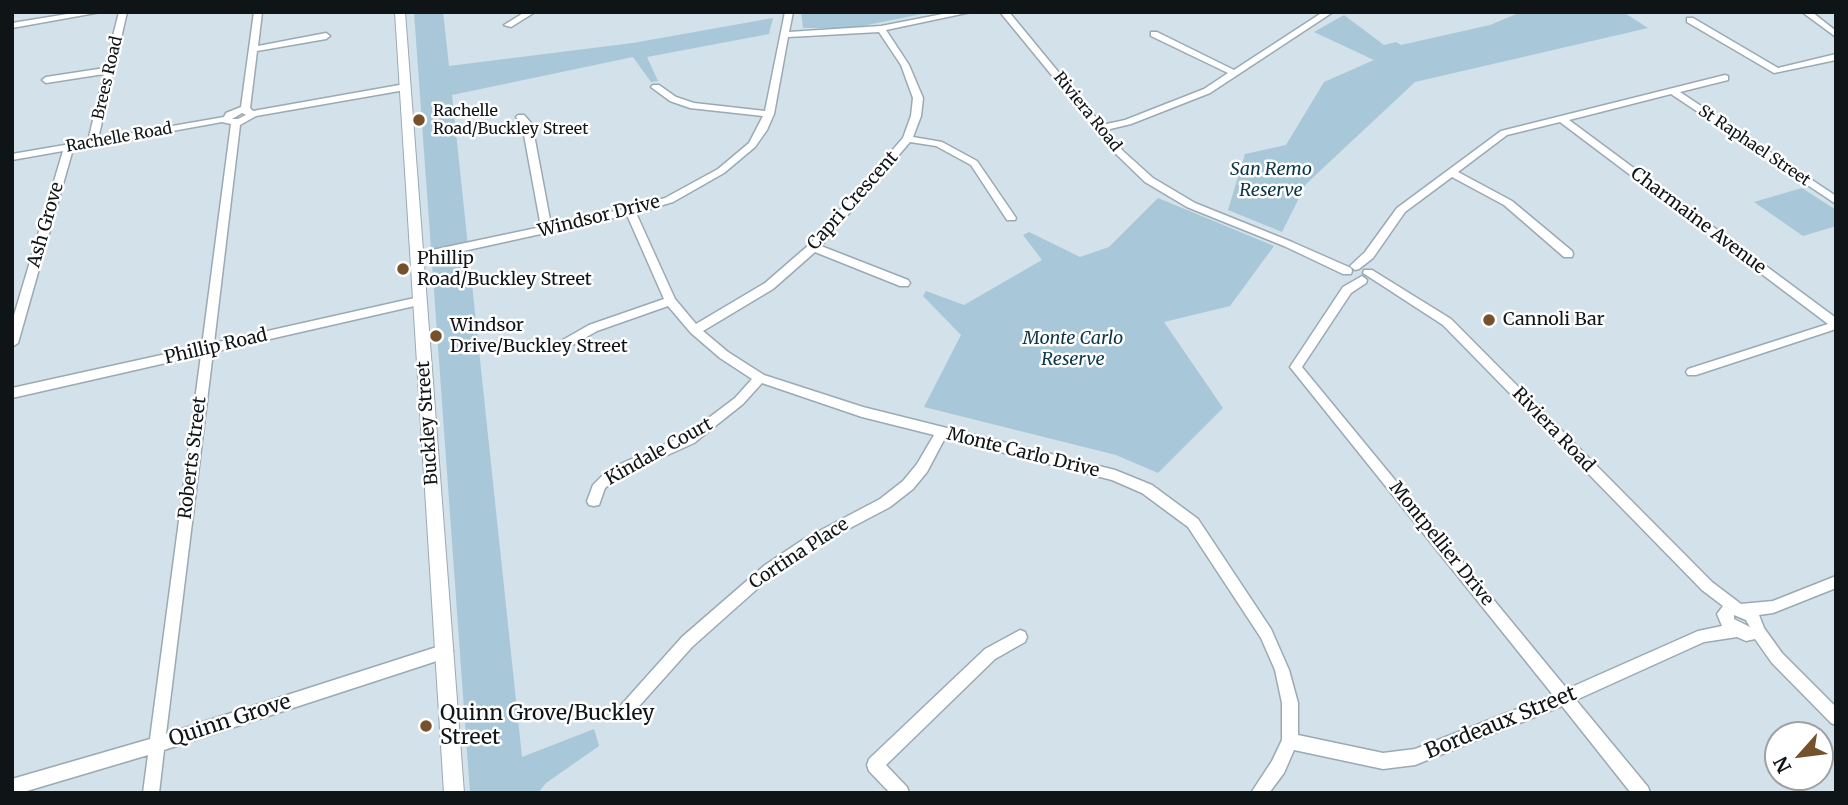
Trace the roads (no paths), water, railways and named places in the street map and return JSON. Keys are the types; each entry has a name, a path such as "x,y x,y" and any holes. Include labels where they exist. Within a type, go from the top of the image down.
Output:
{"main road":[{"name":"Buckley Street","path":"400,12 454,793"}],"street":[{"path":"12,26 97,12"},
{"name":"Brees Road","path":"92,143 123,12"},
{"path":"248,112 258,12"},
{"path":"508,25 531,12"},
{"name":"Windsor Drive","path":"418,257 669,200 721,171 752,145 769,114 789,12"},
{"path":"786,35 881,29 967,12"},
{"path":"1102,131 1185,101 1234,74 1329,12"},
{"path":"1806,12 1836,35"},
{"name":"Riviera Road","path":"1007,14 1137,171 1177,198 1389,286 1447,322 1732,612"},
{"path":"1690,20 1777,71 1836,57"},
{"name":"Capri Crescent","path":"695,330 769,286 814,247 908,139 916,116 918,98 905,65 881,29"},
{"path":"1154,34 1234,74"},
{"path":"253,49 326,36"},
{"path":"46,80 110,70"},
{"path":"1358,272 1401,210 1504,133 1725,78"},
{"path":"231,121 232,113 405,87"},
{"path":"656,87 673,99 693,106 769,114"},
{"name":"St Raphael Street","path":"1672,91 1836,201"},
{"path":"521,117 527,124 547,229"},
{"name":"Charmaine Avenue","path":"1561,118 1836,325"},
{"name":"Rachelle Road","path":"12,157 231,121"},
{"name":"Roberts Street","path":"151,793 207,349 231,121"},
{"path":"908,139 939,144 974,163 1011,218"},
{"name":"Ash Grove","path":"12,343 69,147"},
{"path":"1450,172 1508,203 1568,254"},
{"name":"Monte Carlo Drive","path":"630,211 670,301 695,330 724,355 760,378 862,412 1115,475 1147,489 1193,523 1266,634 1282,670 1290,703 1290,741 1278,767 1259,793"},
{"path":"814,247 904,283"},
{"name":"Montpellier Drive","path":"1358,272 1296,367 1642,793"},
{"name":"Phillip Road","path":"12,393 419,301"},
{"path":"565,344 593,328 670,301"},
{"path":"1692,373 1836,325"},
{"name":"Kindale Court","path":"594,501 600,485 614,473 690,439 739,401 760,378"},
{"name":"Cortina Place","path":"627,709 687,642 770,569 809,542 885,503 908,485 922,468 941,433"},
{"path":"1732,612 1773,607 1836,582"},
{"path":"1749,630 1773,607"},
{"path":"1732,612 1836,718"},
{"path":"1732,612 1749,630"},
{"name":"Bordeaux Street","path":"1290,741 1383,761 1415,757 1565,698 1703,636 1732,612"},
{"name":"Bordeaux Street","path":"1703,636 1749,630"},
{"path":"901,793 874,765 990,654 1020,637"},
{"name":"Quinn Grove","path":"12,787 446,652"}],"place":[{"name":"Rachelle Road/Buckley Street","path":"419,120"},
{"name":"Phillip Road/Buckley Street","path":"403,269"},
{"name":"Cannoli Bar","path":"1489,320"},
{"name":"Windsor Drive/Buckley Street","path":"436,336"},
{"name":"Quinn Grove/Buckley Street","path":"426,726"}],"park label":[{"name":"San Remo Reserve","path":"1271,180"},
{"name":"Monte Carlo Reserve","path":"1073,349"}]}
